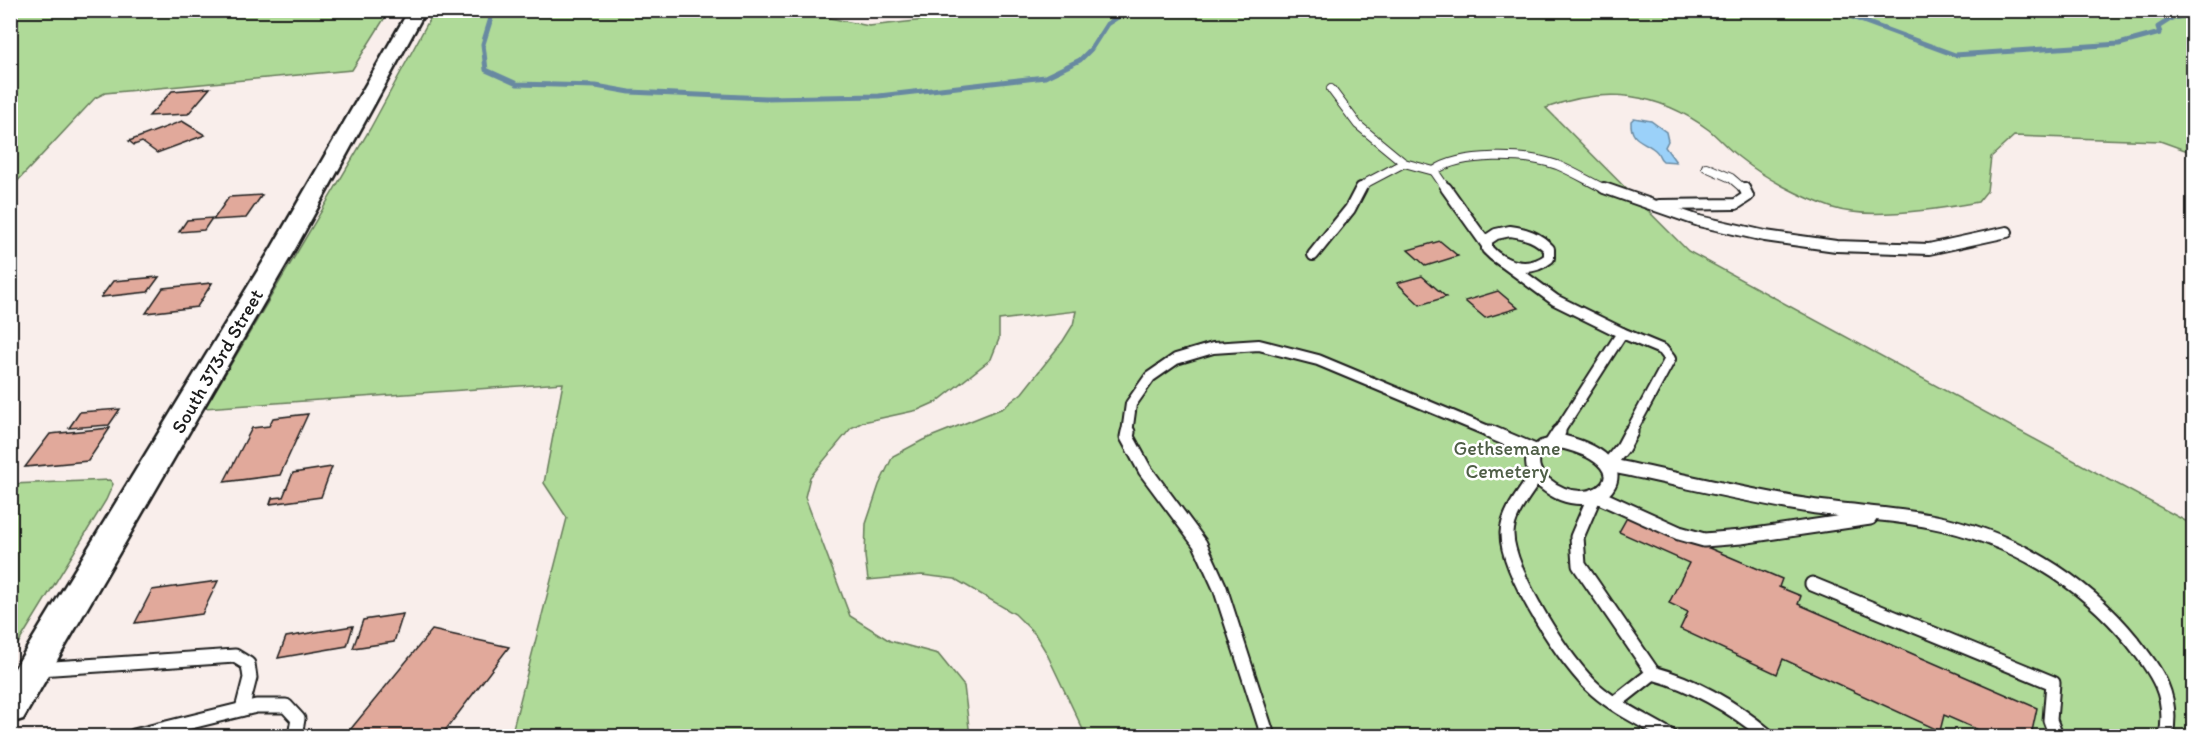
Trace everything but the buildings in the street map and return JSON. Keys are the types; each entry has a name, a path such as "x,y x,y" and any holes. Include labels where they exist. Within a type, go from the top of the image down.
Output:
{"street":[{"name":"South 373rd Street","path":"10,708 35,670 277,259 418,10"}],"lane":[{"path":"1331,89 1358,125 1404,163 1434,171 1490,253 1554,300 1663,350 1670,359 1623,447 1608,465"},
{"path":"1434,171 1444,164 1463,160 1512,157 1537,160 1556,165 1602,188 1646,205 1730,230 1836,246 1929,249 2007,232"},
{"path":"1313,255 1350,209 1358,191 1368,182 1404,163"},
{"path":"1646,205 1726,205 1743,201 1748,196 1746,189 1738,183 1706,167"},
{"path":"1486,244 1487,240 1496,234 1518,232 1540,240 1550,253 1546,261 1534,266 1518,266 1502,261"},
{"path":"1622,333 1552,443 1535,452 1532,467 1536,476 1550,487 1569,495 1595,495 1679,533 1704,540 1764,534 1882,516"},
{"path":"1268,736 1220,588 1200,544 1145,470 1127,437 1131,404 1150,377 1176,359 1213,348 1259,345 1318,360 1535,452"},
{"path":"1552,443 1570,444 1588,449 1608,465 1741,494 1931,522 1989,537 2047,566 2078,588 2132,640 2167,694 2171,718 2166,736"},
{"path":"1608,465 1611,483 1605,490 1595,495 1575,538 1575,552 1579,565 1653,673 1679,678 1700,688 1753,723 1768,736"},
{"path":"1536,476 1509,522 1506,536 1509,550 1526,587 1567,657 1590,684 1615,704 1670,736"},
{"path":"1812,584 2054,682 2050,720 2056,736"},
{"path":"35,670 236,656 248,664 250,678 242,709"},
{"path":"1615,704 1653,673"},
{"path":"134,736 256,706 286,706 298,719 295,736"}],"green space":[{"path":"11,10 389,11 352,70 105,93 95,98 11,188"},
{"name":"Gethsemane Cemetery","path":"790,10 869,26 1019,10 2193,11 2193,153 2160,141 2014,136 1991,157 1987,191 1978,202 1944,208 1865,213 1833,208 1796,193 1772,180 1750,166 1709,130 1690,117 1651,101 1610,95 1568,101 1546,108 1688,251 2193,525 2193,736 1086,736 1046,652 1035,634 1015,614 955,579 922,575 868,580 865,556 866,524 879,485 893,456 923,440 1003,408 1022,393 1063,341 1073,325 1076,311 999,320 999,339 991,359 938,401 918,410 863,422 851,428 810,477 805,497 850,616 890,641 938,654 964,686 970,736 511,736 567,518 544,483 563,383 205,408 370,129 434,11"},
{"path":"110,480 113,484 106,500 11,655 11,484"}],"water":[{"path":"1634,118 1651,121 1666,132 1668,141 1665,147 1676,162 1663,161 1655,150 1635,136 1631,128 1631,121"}],"waterway":[{"path":"328,10 336,13 375,10"},
{"path":"484,10 491,18 483,44 486,70 517,84 596,86 630,92 766,98 879,96 1045,77 1080,60 1091,49 1107,24 1129,10"},
{"path":"1833,10 1955,55 2119,44 2160,33 2158,27 2172,18 2194,14"}]}
